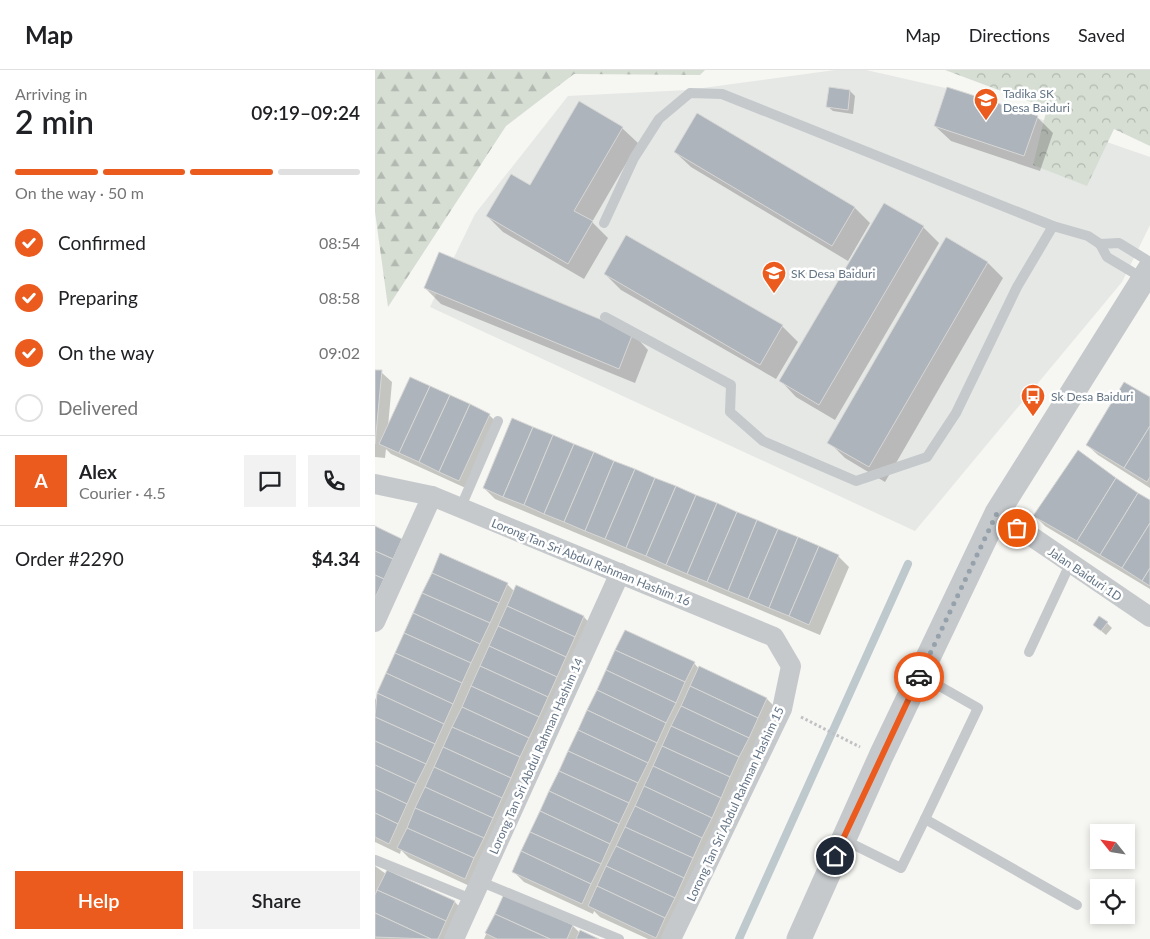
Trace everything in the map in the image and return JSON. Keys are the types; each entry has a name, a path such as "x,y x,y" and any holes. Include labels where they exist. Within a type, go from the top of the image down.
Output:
{"street":[{"path":"799,939 843,840 997,513 1148,270"},
{"name":"Lorong Tan Sri Abdul Rahman Hashim 16","path":"375,484 432,496 774,637 791,666"},
{"path":"375,622 432,496"},
{"name":"Jalan Baiduri 1D","path":"997,513 1150,617"},
{"name":"Lorong Tan Sri Abdul Rahman Hashim 14","path":"454,939 620,573"},
{"name":"Lorong Tan Sri Abdul Rahman Hashim 15","path":"671,939 782,709 791,666"}],"lane":[{"path":"604,224 634,158 659,119 690,93 721,94 1053,226 1088,236 1100,244 1107,257 1148,270"},
{"path":"605,317 731,385 730,412 763,441 856,482 927,457 956,413 1017,287 1053,226"},
{"path":"1100,244 1119,243 1148,270"},
{"path":"460,509 499,421"},
{"path":"1029,652 1070,564"},
{"path":"843,840 901,868 978,708 920,675"},
{"path":"925,819 1077,905"},
{"path":"375,860 471,899"},
{"path":"479,881 619,939"}],"path":[{"path":"814,723 850,742"}],"shaded area":[{"name":"SK Desa Baiduri","path":"835,70 866,70 963,92 1150,157 1150,225 1122,282 915,531 430,307 475,214 568,96 688,90"}],"green space":[{"path":"375,70 705,70 700,75 574,74 506,126 388,307 375,212"},
{"path":"945,70 1150,70 1150,146 1114,129 1087,186 1033,165 1047,108"}],"building":[{"path":"829,87 850,90 848,110 826,107"},
{"name":"Tadika SK Desa Baiduri","path":"947,87 1038,116 1024,156 934,126"},
{"path":"579,101 623,127 574,211 593,221 568,264 486,216 511,174 530,185"},
{"path":"697,113 855,207 832,246 674,152"},
{"path":"884,203 924,226 819,405 779,381"},
{"path":"626,235 783,325 760,365 604,274"},
{"path":"946,237 988,262 869,467 827,443"},
{"path":"439,252 633,333 619,369 424,288"},
{"path":"375,370 382,370 375,444"},
{"path":"410,377 430,386 399,453 379,444"},
{"path":"1124,382 1150,397 1150,426 1124,468 1086,445"},
{"path":"430,386 450,395 419,462 399,453"},
{"path":"450,395 470,404 439,472 419,462"},
{"path":"470,404 490,414 459,481 439,472"},
{"path":"512,418 533,427 503,497 483,488"},
{"path":"1150,426 1150,477 1147,482 1124,468"},
{"path":"533,427 553,435 524,505 503,497"},
{"path":"553,435 574,444 544,514 524,505"},
{"path":"574,444 594,452 564,522 544,514"},
{"path":"1078,450 1116,478 1077,541 1033,516"},
{"path":"594,452 614,461 585,531 564,522"},
{"path":"614,461 635,469 605,539 585,531"},
{"path":"635,469 655,478 626,548 605,539"},
{"path":"655,478 676,486 646,556 626,548"},
{"path":"1116,478 1138,493 1100,555 1077,541"},
{"path":"676,486 696,495 666,565 646,556"},
{"path":"1138,493 1150,500 1150,523 1122,568 1100,555"},
{"path":"696,495 717,503 687,574 666,565"},
{"path":"717,503 737,512 707,582 687,574"},
{"path":"737,512 757,520 728,591 707,582"},
{"path":"757,520 778,529 748,599 728,591"},
{"path":"1150,523 1150,568 1142,581 1122,568"},
{"path":"375,526 402,539 393,559 375,551"},
{"path":"778,529 798,537 769,608 748,599"},
{"path":"798,537 819,546 789,616 769,608"},
{"path":"819,546 839,555 809,625 789,616"},
{"path":"375,551 393,559 384,579 375,575"},
{"path":"440,553 508,583 499,603 432,573"},
{"path":"1150,568 1150,586 1142,581"},
{"path":"432,573 499,603 490,623 422,593"},
{"path":"375,575 384,579 375,598"},
{"path":"516,585 584,616 575,637 507,606"},
{"path":"422,593 490,623 480,644 413,613"},
{"path":"507,606 575,637 566,657 498,626"},
{"path":"413,613 480,644 471,663 404,633"},
{"path":"1099,616 1108,622 1101,631 1093,625"},
{"path":"498,626 566,657 557,677 489,646"},
{"path":"625,630 695,662 685,682 615,650"},
{"path":"404,633 471,663 462,683 395,653"},
{"path":"489,646 557,677 548,697 480,666"},
{"path":"615,650 685,682 676,703 606,670"},
{"path":"395,653 462,683 453,704 386,673"},
{"path":"480,666 548,697 539,717 471,686"},
{"path":"699,666 767,698 758,718 690,686"},
{"path":"606,670 676,703 666,723 597,690"},
{"path":"386,673 453,704 444,724 377,693"},
{"path":"471,686 539,717 529,738 462,707"},
{"path":"690,686 758,718 749,738 681,706"},
{"path":"597,690 666,723 657,743 587,710"},
{"path":"377,693 444,724 435,744 375,717"},
{"path":"681,706 749,738 739,757 671,726"},
{"path":"462,707 529,738 520,757 452,727"},
{"path":"587,710 657,743 648,763 578,730"},
{"path":"375,717 435,744 426,764 375,741"},
{"path":"671,726 739,757 730,777 662,746"},
{"path":"452,727 520,757 511,778 443,747"},
{"path":"578,730 648,763 638,783 568,751"},
{"path":"375,741 426,764 416,784 375,765"},
{"path":"662,746 730,777 721,798 653,766"},
{"path":"443,747 511,778 502,798 434,767"},
{"path":"568,751 638,783 629,803 559,771"},
{"path":"375,765 416,784 407,804 375,789"},
{"path":"653,766 721,798 712,818 644,786"},
{"path":"434,767 502,798 493,818 425,787"},
{"path":"559,771 629,803 619,824 549,791"},
{"path":"644,786 712,818 702,838 635,806"},
{"path":"425,787 493,818 484,838 415,808"},
{"path":"375,789 407,804 398,824 375,813"},
{"path":"549,791 619,824 610,844 540,811"},
{"path":"635,806 702,838 693,858 625,827"},
{"path":"415,808 484,838 474,858 407,828"},
{"path":"540,811 610,844 601,864 530,832"},
{"path":"375,813 398,824 389,844 375,837"},
{"path":"625,827 693,858 684,878 616,846"},
{"path":"407,828 474,858 465,879 397,848"},
{"path":"530,832 601,864 591,884 521,851"},
{"path":"616,846 684,878 675,898 606,866"},
{"path":"521,851 591,884 582,904 512,872"},
{"path":"606,866 675,898 665,918 597,886"},
{"path":"387,870 455,901 446,921 377,890"},
{"path":"597,886 665,918 656,938 588,906"},
{"path":"377,890 446,921 438,939 431,939 375,913 375,895"},
{"path":"504,894 573,925 567,939 550,939 495,914"},
{"path":"375,913 431,939 375,937"},
{"path":"495,914 550,939 497,939 485,933"},
{"path":"580,930 599,939 576,939"}],"waterway":[{"path":"739,939 908,564"}],"way so far":[{"path":"919,677 997,513 1017,528"}],"place":[{"name":"Tadika SK Desa Baiduri","path":"986,121"},
{"name":"SK Desa Baiduri","path":"774,294"},
{"name":"Sk Desa Baiduri","path":"1033,417"}],"route":[{"path":"835,856 919,677"}]}
